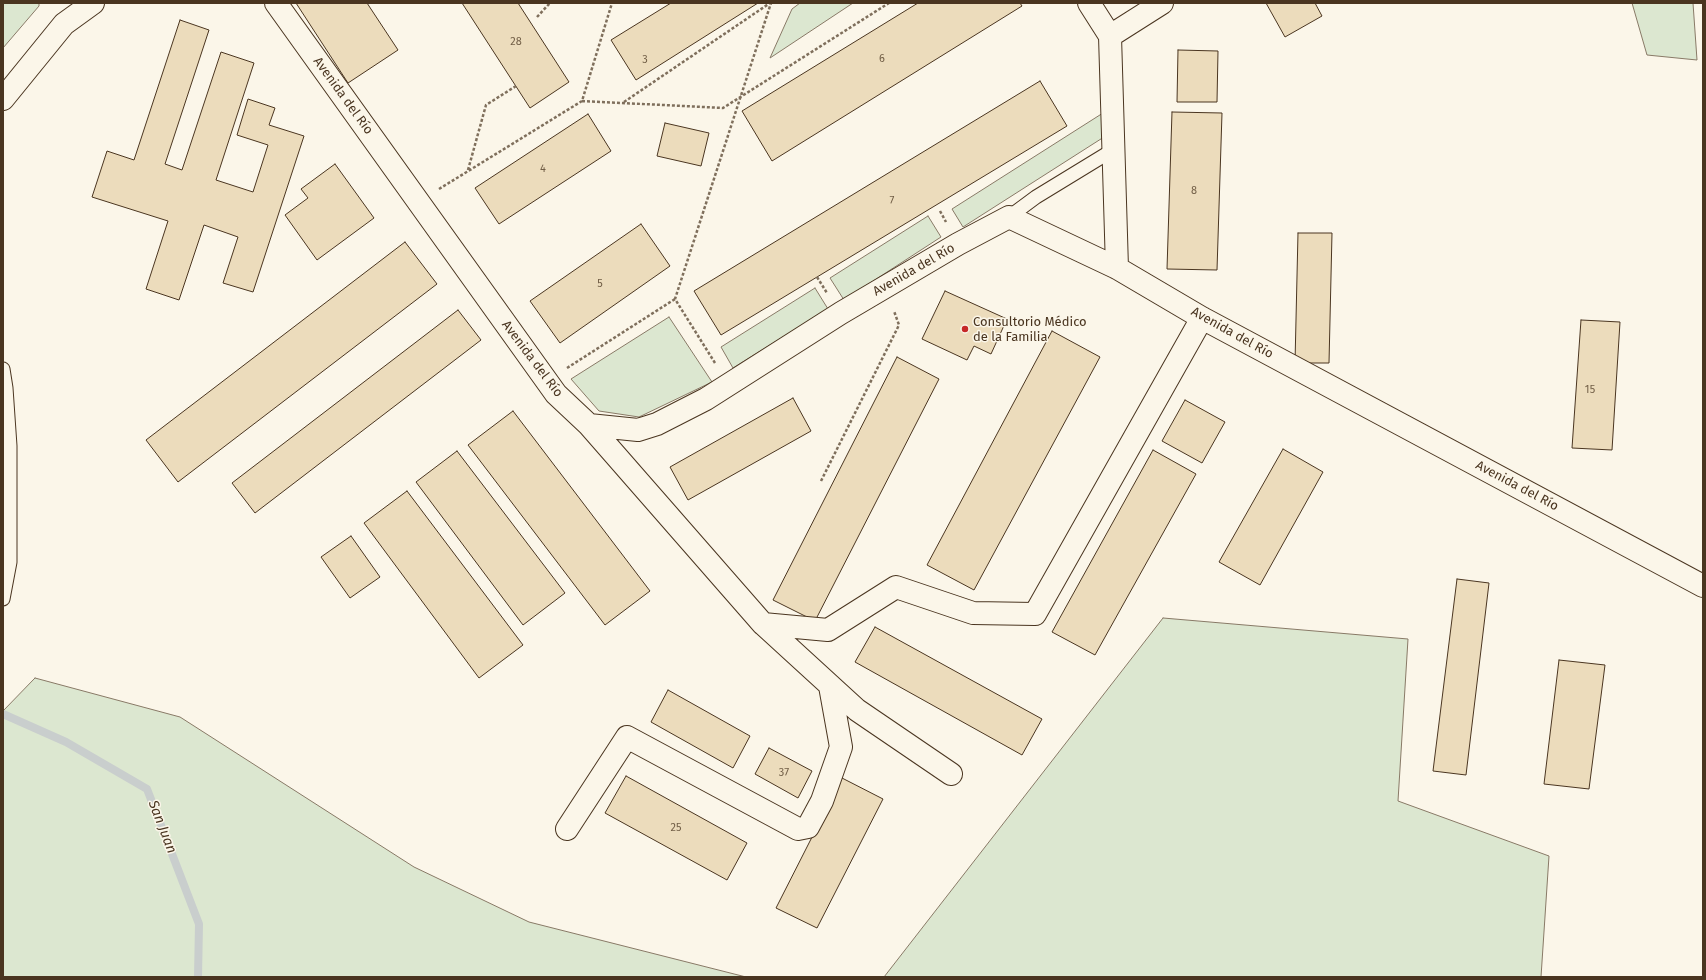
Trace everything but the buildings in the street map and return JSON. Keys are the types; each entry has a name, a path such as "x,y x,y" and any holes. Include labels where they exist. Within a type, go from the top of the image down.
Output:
{"street":[{"path":"3,99 64,24 93,3"},
{"name":"Avenida del Río","path":"276,3 556,394 589,425 638,430 657,424 706,399 885,286 958,244 1009,217 1117,268 1202,318 1703,586"},
{"path":"1089,3 1110,36 1114,125 1113,150 1117,268"},
{"path":"1110,36 1162,3"},
{"path":"763,624 828,630 896,587 973,613 1035,614 1202,318"},
{"path":"589,425 763,624 857,710 951,774"},
{"path":"567,829 627,738 798,829 808,826 822,801 841,747 830,686"}],"lane":[{"path":"1009,217 1036,197 1113,150"},
{"path":"3,369 6,388 10,446 10,562 3,599"}],"path":[{"path":"537,17 550,3"},
{"path":"582,101 612,3"},
{"path":"623,103 771,3"},
{"path":"547,381 674,299 771,3"},
{"path":"418,202 582,101 723,108 889,3"},
{"path":"468,171 486,105 516,86"},
{"path":"821,481 899,325 885,286"},
{"path":"674,299 729,385"}],"green space":[{"path":"3,3 39,3 39,6 3,48"},
{"path":"800,3 853,3 770,58 792,9"},
{"path":"1632,3 1693,3 1697,60 1647,55"},
{"path":"1103,113 1104,137 963,227 952,209"},
{"path":"928,216 941,237 844,300 830,278"},
{"path":"815,288 828,309 733,368 721,347"},
{"path":"669,317 712,382 639,417 599,411 571,379"},
{"path":"1163,618 1408,639 1398,801 1549,856 1541,977 884,977"},
{"path":"35,678 180,717 414,867 529,922 746,977 3,977 3,711"}],"waterway":[{"name":"San Juan","path":"3,714 66,742 147,789 199,924 198,977"}],"place":[{"name":"Consultorio Médico de la Familia","path":"965,329"}]}
